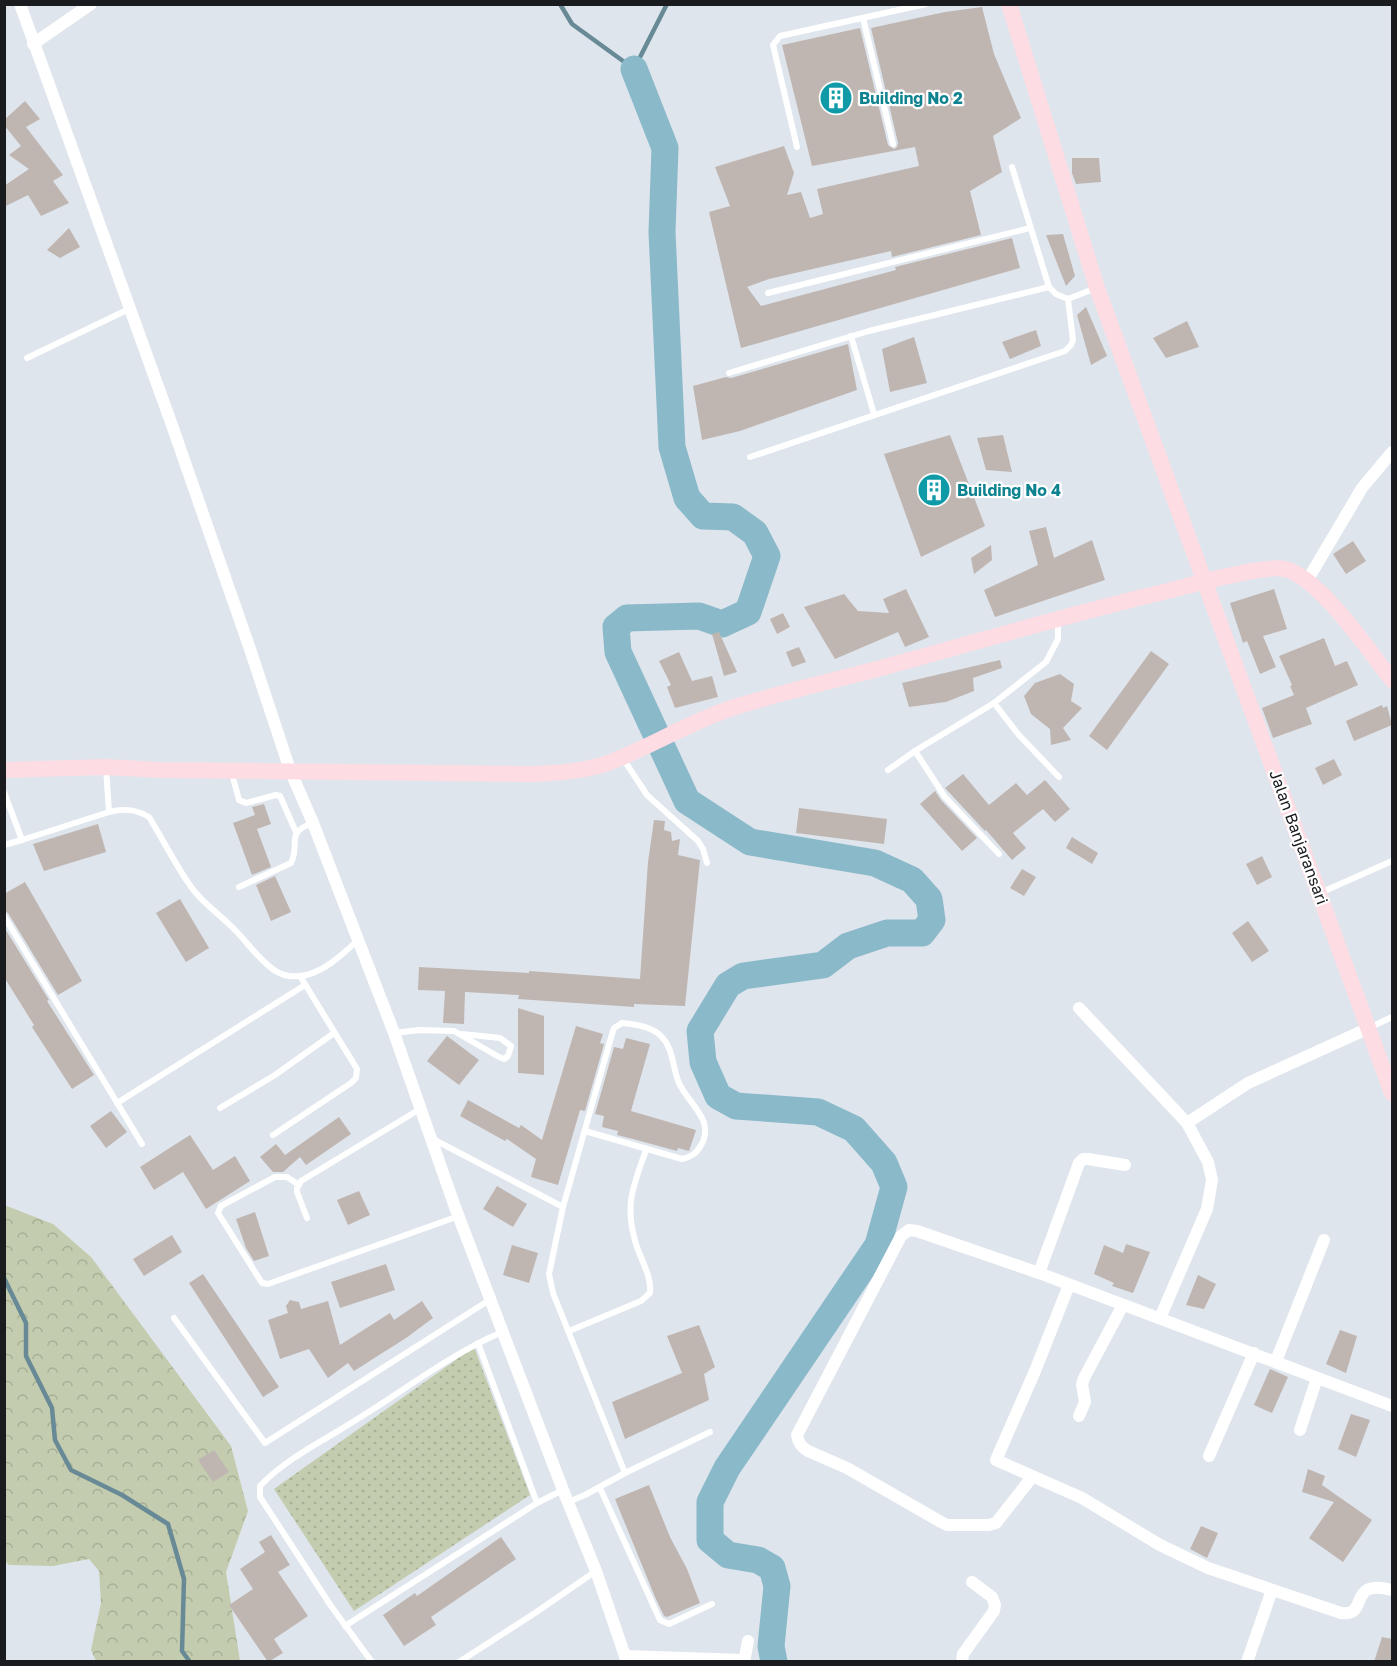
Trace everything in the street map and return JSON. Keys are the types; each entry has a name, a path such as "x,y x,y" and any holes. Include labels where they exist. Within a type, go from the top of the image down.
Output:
{"street":[{"path":"20,4 251,652 290,770 313,823 394,1033 429,1137 565,1496 596,1571 626,1659 744,1661 748,1641"},
{"path":"33,44 91,4"},
{"name":"Jalan Banjaransari","path":"1009,4 1097,288 1392,1092"},
{"path":"1307,581 1362,488 1392,453"},
{"path":"4,770 106,767 159,770 547,774 583,770 622,757 709,716 774,696 1058,618 1273,568 1285,569 1307,581 1337,611 1392,680"},
{"path":"1079,1008 1187,1123 1208,1162 1212,1180 1211,1192 1192,1246 1160,1318"},
{"path":"1187,1123 1248,1083 1369,1028"},
{"path":"1038,1273 1079,1163 1083,1159 1088,1159 1125,1165"},
{"path":"1032,1476 996,1523 947,1525 847,1468 802,1447 798,1442 797,1435 905,1232 918,1231 1038,1273 1392,1406"},
{"path":"1276,1361 1324,1240"},
{"path":"1069,1285 996,1460 1082,1498 1112,1518 1180,1555 1208,1568 1272,1590 1347,1613 1353,1611 1366,1589 1376,1586 1392,1590"},
{"path":"1078,1416 1085,1402 1082,1384 1084,1378 1123,1305"},
{"path":"1209,1456 1254,1353"},
{"path":"1300,1430 1317,1378"},
{"path":"962,1662 963,1654 994,1611 995,1605 992,1597 972,1582"},
{"path":"1247,1662 1272,1590"}],"lane":[{"path":"796,147 773,45 776,40 780,36 926,4"},
{"path":"863,18 893,144"},
{"path":"1012,167 1049,287 1056,294 1068,299 1097,288"},
{"path":"768,293 1030,228"},
{"path":"729,373 851,336 1049,287"},
{"path":"750,457 1065,351 1073,340 1068,299"},
{"path":"27,358 129,309"},
{"path":"851,336 874,414"},
{"path":"888,770 994,703 1046,663 1058,639 1058,618"},
{"path":"994,703 1018,734 1059,777"},
{"path":"915,751 945,797 999,854"},
{"path":"622,757 647,795 698,841 704,849 707,863"},
{"path":"106,767 109,812"},
{"path":"231,770 238,800 246,803 280,796 296,832 294,857 291,863 239,887"},
{"path":"4,792 22,840"},
{"path":"4,845 109,812 132,810 140,812 149,817 199,898 234,929 269,966 287,975 300,976 319,970 342,955 358,940"},
{"path":"296,832 313,823"},
{"path":"1320,893 1392,861"},
{"path":"4,916 142,1144"},
{"path":"273,1135 356,1078 357,1069 300,976"},
{"path":"117,1103 305,985"},
{"path":"1369,1028 1392,1017"},
{"path":"585,1131 682,1159 691,1157 703,1143 706,1131 705,1122 679,1083 669,1046 654,1030 622,1023 614,1028 585,1131 564,1207 549,1274 553,1293 625,1473"},
{"path":"394,1033 445,1029 462,1034 500,1038 509,1043 510,1053 504,1059 462,1034"},
{"path":"220,1108 275,1075 334,1033"},
{"path":"307,1218 297,1192 299,1185 420,1109"},
{"path":"429,1137 564,1207"},
{"path":"569,1331 641,1301 650,1293 650,1284 636,1245 629,1214 635,1181 645,1150"},
{"path":"299,1185 287,1177 274,1177 219,1209 218,1213 262,1283 268,1284 459,1216"},
{"path":"174,1318 265,1443 491,1299"},
{"path":"372,1662 345,1626 260,1497 260,1486 315,1444 478,1343 502,1332"},
{"path":"478,1343 537,1503"},
{"path":"345,1626 537,1503 600,1488 625,1473 711,1432"},
{"path":"600,1488 660,1620 669,1624 712,1604"},
{"path":"459,1662 596,1571"}],"green space":[{"path":"4,1205 53,1224 91,1257 231,1446 248,1511 226,1572 240,1661 96,1661 91,1650 101,1603 99,1571 89,1559 53,1566 9,1565 5,1561"},
{"path":"474,1347 530,1495 354,1611 274,1489"}],"building":[{"path":"982,7 994,54 1021,118 993,136 1002,172 970,191 981,235 892,257 891,251 769,279 747,287 761,306 896,270 895,267 1012,238 1020,268 741,348 709,212 730,206 715,167 784,146 794,173 787,195 801,192 810,218 823,214 817,189 919,166 915,147 812,166 782,45 860,28 888,145 894,149 898,143 871,28 945,12"},
{"path":"25,101 40,119 26,127 63,175 53,181 69,203 41,216 28,195 4,207 4,186 29,169 9,155 21,146 4,125 4,120"},
{"path":"1072,158 1099,158 1101,182 1076,184 1072,173"},
{"path":"69,228 80,247 60,258 47,250"},
{"path":"1063,234 1075,276 1066,286 1046,235"},
{"path":"1086,307 1107,356 1091,365 1077,315"},
{"path":"1187,321 1199,347 1166,358 1153,338"},
{"path":"1036,330 1041,346 1010,359 1002,342"},
{"path":"914,337 927,383 890,392 882,349"},
{"path":"848,344 857,390 740,431 702,440 693,386 726,377 731,378"},
{"name":"Building No 4","path":"950,435 985,526 921,557 884,454"},
{"path":"1003,435 1012,472 986,470 977,438"},
{"path":"1046,527 1054,558 1092,540 1105,580 995,617 984,590 1038,565 1029,531"},
{"path":"1353,541 1366,561 1346,574 1333,554"},
{"path":"991,545 992,560 974,574 971,558"},
{"path":"906,589 929,637 905,647 898,632 835,659 804,607 844,594 858,611 889,613 883,599"},
{"path":"1274,589 1287,629 1263,636 1276,667 1260,674 1247,641 1243,643 1230,603"},
{"path":"783,613 790,627 777,634 770,619"},
{"path":"719,632 737,672 724,676 712,634"},
{"path":"1324,638 1335,666 1347,661 1358,685 1306,708 1312,724 1273,738 1262,708 1294,695 1279,656"},
{"path":"799,647 806,662 792,667 786,652"},
{"path":"1151,651 1169,664 1107,750 1089,736"},
{"path":"679,652 692,681 712,676 718,697 675,708 667,687 671,685 659,661"},
{"path":"1000,660 1002,668 973,678 974,691 946,702 909,707 902,683"},
{"path":"1060,674 1074,684 1071,701 1082,708 1063,728 1071,740 1051,745 1050,729 1031,714 1024,696 1035,683"},
{"path":"1382,705 1383,708 1387,706 1392,725 1354,741 1346,721"},
{"path":"1334,759 1342,775 1323,785 1315,768"},
{"path":"963,774 989,805 1016,783 1027,795 1045,780 1070,809 1055,822 1043,809 1013,833 1026,848 1012,860 945,788"},
{"path":"935,791 977,838 962,851 920,804"},
{"path":"264,804 271,824 257,829 271,867 252,875 233,823 255,815 252,807"},
{"path":"799,808 887,819 884,844 796,833"},
{"path":"654,820 665,821 664,830 671,832 672,841 680,839 678,855 700,860 685,1006 634,1004 634,1007 518,999 519,995 465,992 464,1024 443,1023 445,991 418,990 419,967 529,973 529,971 640,979 648,862"},
{"path":"98,824 106,852 44,871 33,844"},
{"path":"1072,837 1098,853 1092,864 1066,848"},
{"path":"1262,856 1272,877 1257,885 1246,864"},
{"path":"1022,869 1036,877 1024,896 1010,888"},
{"path":"275,876 291,912 271,921 256,885"},
{"path":"25,882 82,981 58,995 8,913 4,911 4,894"},
{"path":"180,899 209,948 186,962 156,913"},
{"path":"1248,921 1269,951 1252,962 1232,933"},
{"path":"4,927 94,1075 72,1089 32,1027 34,1025 4,977"},
{"path":"518,1008 544,1016 544,1075 518,1073"},
{"path":"576,1026 603,1034 600,1043 604,1044 585,1111 580,1110 558,1185 531,1177 536,1159 507,1139 505,1141 460,1116 468,1100 519,1128 521,1125 542,1140"},
{"path":"447,1036 479,1060 459,1085 427,1061"},
{"path":"626,1038 650,1044 631,1111 696,1130 689,1151 678,1148 677,1151 617,1135 618,1131 602,1127 604,1116 595,1114 614,1047 623,1049"},
{"path":"111,1111 127,1132 106,1148 90,1126"},
{"path":"339,1117 351,1134 306,1165 300,1157 283,1172 273,1172 260,1157 276,1144 285,1155"},
{"path":"190,1135 213,1170 235,1156 250,1181 206,1209 183,1172 154,1190 140,1167"},
{"path":"497,1186 527,1204 513,1227 483,1209"},
{"path":"359,1191 370,1215 348,1225 337,1200"},
{"path":"255,1212 269,1256 254,1261 246,1248 236,1219"},
{"path":"172,1235 182,1252 144,1276 133,1259"},
{"path":"1126,1244 1150,1252 1133,1293 1112,1286 1114,1283 1094,1274 1104,1245 1123,1253"},
{"path":"512,1245 538,1253 529,1283 503,1275"},
{"path":"386,1264 395,1290 340,1308 331,1282"},
{"path":"203,1274 279,1387 263,1397 189,1283"},
{"path":"1198,1275 1216,1284 1204,1309 1186,1305"},
{"path":"290,1300 299,1302 301,1309 328,1301 340,1345 390,1313 394,1320 422,1301 433,1318 354,1371 348,1363 328,1378 309,1349 280,1359 268,1320 288,1313 286,1306"},
{"path":"699,1325 715,1367 704,1374 709,1400 625,1439 612,1402 682,1373 667,1336"},
{"path":"1340,1330 1357,1336 1346,1373 1326,1364"},
{"path":"1270,1369 1288,1377 1272,1413 1254,1405"},
{"path":"1351,1414 1370,1420 1356,1457 1338,1449"},
{"path":"214,1450 229,1472 213,1482 198,1460"},
{"path":"1308,1469 1325,1476 1322,1485 1372,1520 1343,1562 1309,1538 1334,1502 1302,1492"},
{"path":"649,1485 700,1603 667,1617 664,1616 655,1597 615,1499"},
{"path":"1201,1526 1218,1533 1207,1558 1190,1549"},
{"path":"271,1535 290,1565 278,1572 308,1616 274,1639 283,1653 268,1662 229,1605 253,1589 240,1569 265,1552 259,1542"},
{"path":"501,1537 516,1559 431,1617 436,1625 404,1646 383,1615 415,1593 417,1596"},
{"path":"1382,1637 1392,1639 1392,1662 1374,1662"}],"waterway":[{"path":"560,4 572,24 634,69 667,4"},
{"path":"634,69 665,148 662,232 672,447 687,498 703,516 733,517 755,533 767,556 748,612 722,624 699,616 627,618 616,627 618,652 687,801 750,842 875,863 912,880 929,899 932,920 922,933 887,933 848,946 823,965 743,976 728,985 700,1031 703,1062 718,1096 736,1106 818,1112 854,1129 884,1163 894,1187 878,1245 727,1468 710,1502 710,1540 728,1555 758,1560 772,1568 777,1586 771,1646 774,1662"},
{"path":"4,1278 26,1323 26,1356 52,1408 55,1440 71,1470 122,1495 168,1524 184,1579 182,1651 190,1662"}],"place":[{"name":"Building No 2","path":"836,98"},
{"name":"Building No 4","path":"934,490"}]}
